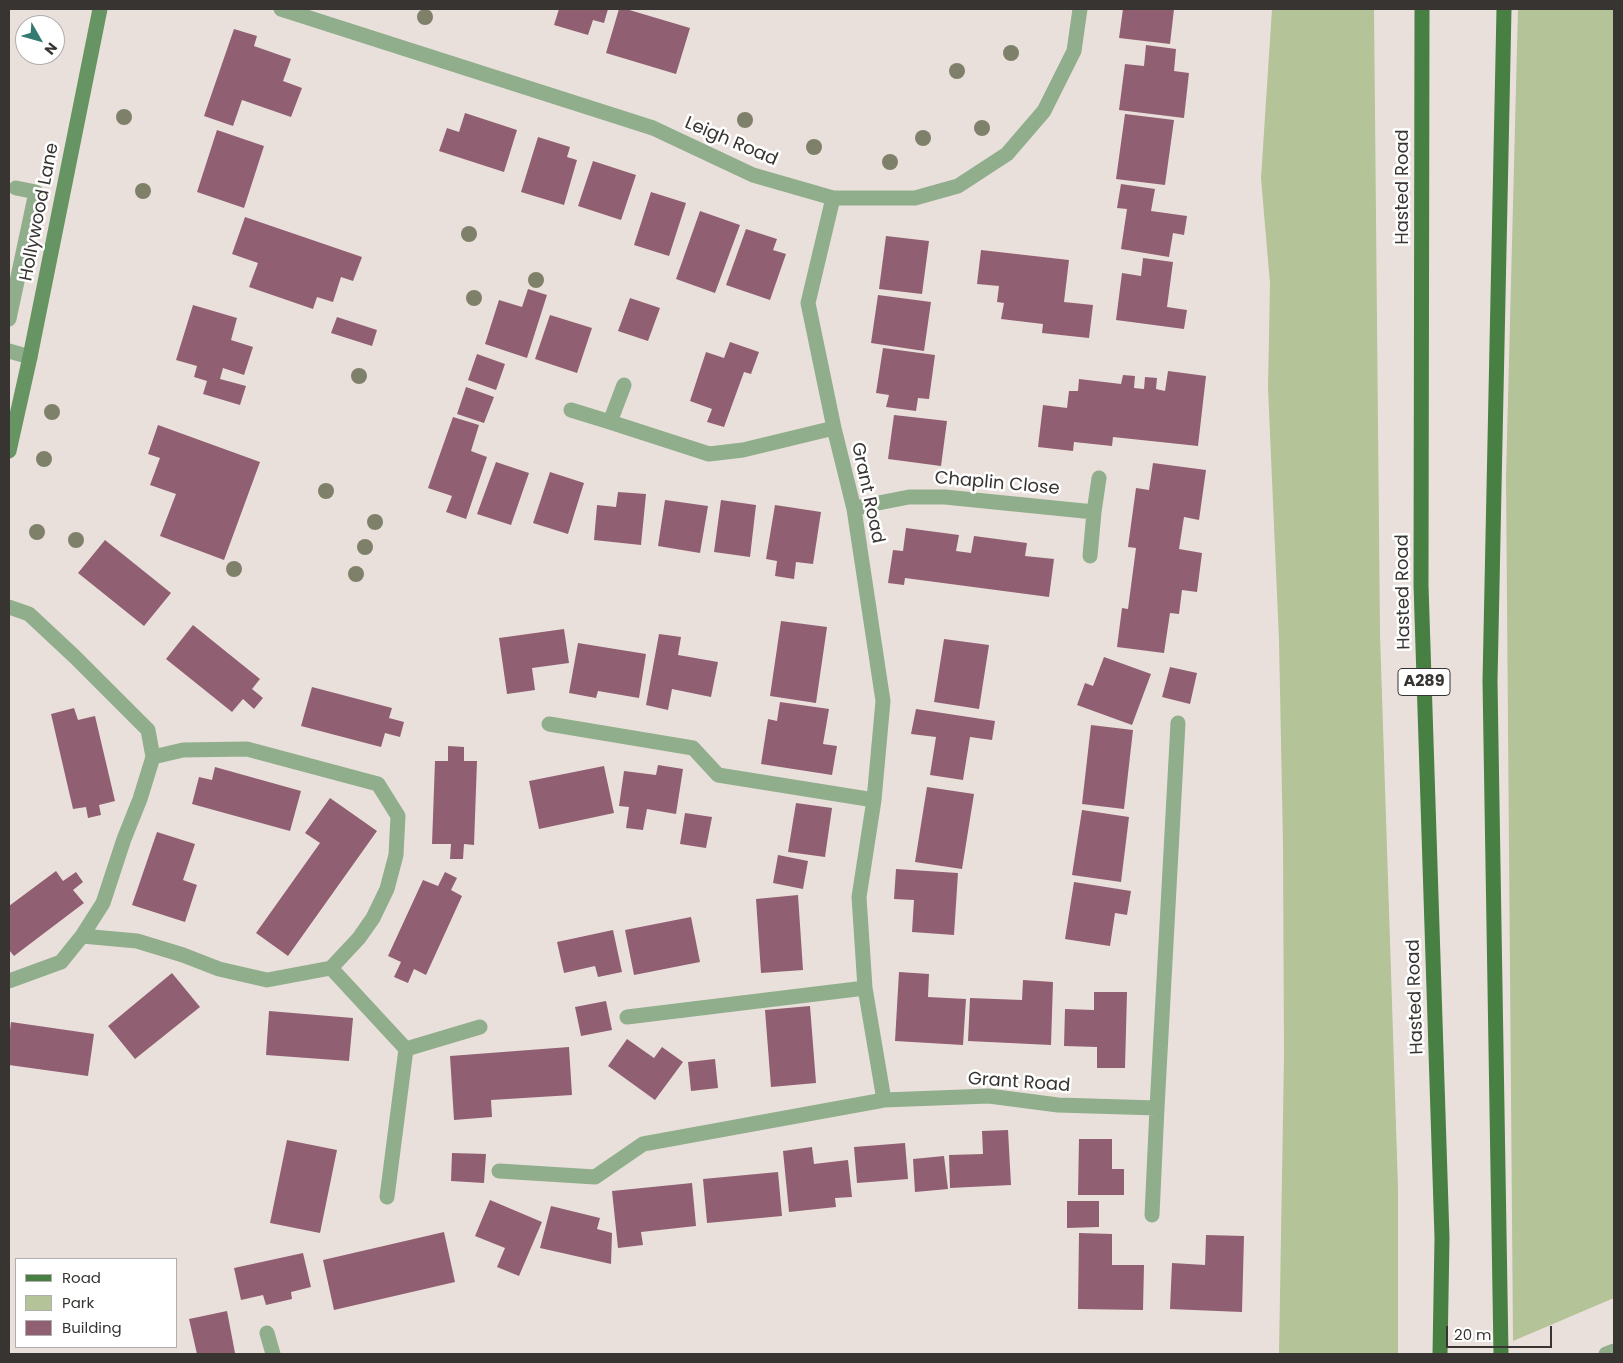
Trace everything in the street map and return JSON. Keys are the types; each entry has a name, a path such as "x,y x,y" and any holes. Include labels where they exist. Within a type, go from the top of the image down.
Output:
{"main road":[{"name":"Hollywood Lane","path":"9,451 30,357 100,9"},
{"name":"Hasted Road","path":"1422,9 1421,584 1442,1238 1440,1354"},
{"path":"1501,1354 1490,681 1504,9"}],"street":[{"name":"Leigh Road","path":"281,9 653,128 753,175 833,198 915,198 958,186 1007,154 1044,111 1074,51 1080,9"},
{"path":"9,319 36,192 16,188"},
{"name":"Grant Road","path":"833,198 808,303 834,428 854,509 883,701 874,800 859,897 865,988 884,1100 989,1096 1058,1105 1158,1108"},
{"path":"9,351 30,357"},
{"path":"610,422 624,385"},
{"path":"571,410 708,454 743,450 834,428"},
{"path":"1090,556 1099,478"},
{"name":"Chaplin Close","path":"854,509 909,497 945,497 1094,512"},
{"path":"9,607 29,614 142,723 148,730 153,757 103,903 82,936 61,962 9,981"},
{"path":"1152,1215 1178,723"},
{"path":"550,724 692,748 718,775 874,800"},
{"path":"82,936 137,941 183,955 219,970 267,980 331,968 359,938 373,918 387,889 396,854 398,816 378,784 247,749 183,750 153,757"},
{"path":"331,968 406,1049"},
{"path":"627,1017 865,988"},
{"path":"406,1049 480,1027"},
{"path":"387,1197 406,1049"},
{"path":"499,1171 595,1177 643,1144 884,1100"},
{"path":"267,1333 273,1354"},
{"path":"1606,1354 1614,1351"}],"green space":[{"path":"1272,9 1374,9 1380,634 1398,1187 1398,1354 1279,1354 1284,1056 1283,845 1279,640 1268,388 1270,284 1261,178"},
{"path":"1518,9 1614,9 1614,1298 1513,1341 1506,477"}],"building":[{"path":"559,9 608,9 604,23 593,20 588,35 554,25"},
{"path":"619,9 626,9 690,28 676,74 606,53"},
{"path":"1123,9 1174,9 1170,44 1119,38"},
{"path":"234,29 257,36 254,46 291,59 283,81 302,88 291,117 242,100 233,126 204,116"},
{"path":"1146,45 1176,49 1174,71 1189,73 1184,118 1119,110 1125,64 1144,66"},
{"path":"465,113 517,130 504,172 439,151 447,128 459,132"},
{"path":"1125,114 1174,120 1165,185 1116,179"},
{"path":"217,130 264,146 244,208 197,192"},
{"path":"538,137 570,147 567,157 577,160 564,205 521,192"},
{"path":"593,161 636,175 621,220 578,206"},
{"path":"1121,184 1155,189 1151,211 1187,216 1184,235 1173,233 1169,257 1121,249 1127,209 1117,208"},
{"path":"651,192 686,203 669,256 634,245"},
{"path":"700,211 740,225 715,293 676,279"},
{"path":"245,217 362,257 353,281 341,277 333,302 317,297 313,309 249,287 258,263 232,254"},
{"path":"746,229 777,239 773,250 786,254 770,300 726,285"},
{"path":"886,236 929,241 922,294 879,289"},
{"path":"981,250 1069,260 1064,302 1093,305 1089,338 1042,333 1043,324 1001,319 1004,303 997,302 999,286 977,284"},
{"path":"1143,258 1173,262 1167,307 1187,310 1184,329 1116,320 1122,273 1141,276"},
{"path":"528,289 547,295 527,358 485,344 499,300 522,307"},
{"path":"878,295 931,302 924,351 871,343"},
{"path":"630,298 660,308 648,341 618,331"},
{"path":"193,305 237,318 231,340 253,347 244,375 223,368 220,379 246,386 240,405 203,394 207,381 194,377 197,366 176,360"},
{"path":"550,315 592,328 577,373 535,359"},
{"path":"337,317 377,330 372,346 331,333"},
{"path":"730,342 759,352 751,374 744,372 724,427 707,422 712,409 690,401 706,352 724,358"},
{"path":"883,348 935,355 929,399 918,398 916,411 886,407 889,395 876,393"},
{"path":"477,354 505,364 496,390 468,380"},
{"path":"1168,371 1206,376 1198,446 1113,437 1112,446 1074,442 1073,451 1038,447 1043,405 1067,408 1069,391 1078,391 1079,379 1121,384 1123,375 1135,376 1134,388 1144,389 1145,377 1157,378 1156,389 1165,391"},
{"path":"466,387 494,397 484,423 457,414"},
{"path":"894,415 947,421 941,466 888,459"},
{"path":"453,417 479,425 471,451 487,457 466,519 446,512 452,496 428,488"},
{"path":"158,425 260,462 224,560 160,536 176,494 150,485 160,458 148,454"},
{"path":"496,462 529,473 511,525 477,514"},
{"path":"1153,463 1206,470 1199,520 1184,517 1179,549 1202,553 1197,592 1182,590 1179,614 1170,613 1164,653 1117,647 1122,608 1128,609 1136,548 1128,547 1136,488 1149,490"},
{"path":"550,472 584,483 568,534 533,523"},
{"path":"618,492 646,494 641,545 594,540 597,505 616,507"},
{"path":"665,500 708,506 700,553 658,546"},
{"path":"721,500 756,505 750,557 714,552"},
{"path":"775,505 821,512 813,564 796,562 794,579 775,576 777,561 766,559"},
{"path":"906,528 959,535 956,551 971,553 974,536 1027,543 1025,556 1054,559 1049,597 905,578 904,585 888,583 893,550 903,551"},
{"path":"105,540 171,593 144,626 78,573"},
{"path":"781,621 827,627 816,703 770,696"},
{"path":"193,625 260,679 252,689 263,698 254,709 243,699 232,712 166,659"},
{"path":"564,629 569,663 532,668 535,690 507,694 499,638"},
{"path":"659,634 681,637 678,655 718,662 711,697 672,689 668,710 646,705"},
{"path":"944,639 989,645 979,709 934,702"},
{"path":"578,643 646,654 639,698 598,691 596,698 569,693"},
{"path":"1104,657 1151,674 1132,725 1077,705 1085,683 1093,686"},
{"path":"1170,667 1197,673 1190,704 1162,697"},
{"path":"312,687 392,708 389,718 404,722 400,737 385,733 381,747 301,726"},
{"path":"780,702 829,709 823,744 837,746 832,775 761,764 768,719 777,721"},
{"path":"74,708 78,720 95,716 115,801 99,805 101,815 88,818 86,807 73,809 51,714"},
{"path":"916,709 995,721 992,740 970,737 963,780 930,775 936,737 911,734"},
{"path":"1091,725 1133,730 1124,809 1082,804"},
{"path":"448,746 464,747 464,761 477,761 474,845 464,844 463,859 450,859 451,844 432,844 435,761 448,761"},
{"path":"658,765 683,769 676,814 647,809 643,830 626,828 629,807 619,806 624,771 656,775"},
{"path":"604,766 614,813 539,829 529,781"},
{"path":"215,767 301,791 290,831 192,804 199,777 212,780"},
{"path":"927,787 974,794 962,869 915,862"},
{"path":"330,798 377,831 288,956 256,933 320,843 305,833"},
{"path":"796,803 832,808 825,857 788,852"},
{"path":"1082,810 1129,817 1121,882 1072,875"},
{"path":"685,813 712,817 706,848 680,844"},
{"path":"157,832 195,844 183,880 197,885 185,922 132,905"},
{"path":"778,855 808,861 803,889 773,883"},
{"path":"896,869 958,873 954,935 912,932 914,900 894,899"},
{"path":"56,871 63,881 76,872 83,882 73,890 84,903 14,956 9,950 9,906"},
{"path":"445,872 457,878 451,890 462,896 426,975 414,969 408,983 394,977 401,962 388,956 423,880 438,886"},
{"path":"1074,882 1131,891 1127,915 1115,913 1110,946 1065,939"},
{"path":"798,895 803,970 761,973 756,899"},
{"path":"691,917 700,962 634,975 625,930"},
{"path":"613,930 622,972 598,977 595,966 564,973 557,942"},
{"path":"899,972 929,974 928,997 966,999 963,1045 895,1041"},
{"path":"172,973 200,1007 135,1059 108,1026"},
{"path":"1023,980 1053,982 1051,1045 968,1041 970,998 1022,1000"},
{"path":"1094,992 1127,992 1125,1068 1097,1068 1097,1047 1064,1046 1065,1009 1094,1010"},
{"path":"606,1001 612,1030 581,1036 575,1007"},
{"path":"810,1006 816,1083 771,1087 765,1010"},
{"path":"269,1011 353,1018 349,1061 266,1055"},
{"path":"11,1022 94,1034 88,1076 9,1065"},
{"path":"627,1039 654,1058 662,1047 683,1062 655,1100 608,1066"},
{"path":"569,1047 572,1095 491,1100 492,1117 454,1120 450,1056"},
{"path":"715,1059 718,1088 691,1091 688,1062"},
{"path":"1008,1130 1011,1185 950,1188 949,1155 983,1154 982,1131"},
{"path":"1079,1139 1112,1139 1112,1169 1124,1169 1124,1195 1078,1195"},
{"path":"287,1140 337,1150 320,1233 270,1223"},
{"path":"905,1143 908,1179 857,1183 854,1147"},
{"path":"812,1147 814,1164 848,1160 852,1197 835,1198 836,1207 789,1212 783,1151"},
{"path":"452,1153 486,1154 484,1183 451,1181"},
{"path":"944,1156 948,1189 915,1192 913,1159"},
{"path":"778,1172 782,1216 707,1223 703,1179"},
{"path":"692,1183 696,1226 641,1232 643,1245 618,1248 612,1191"},
{"path":"490,1200 542,1222 519,1276 497,1267 505,1248 475,1236"},
{"path":"1067,1201 1099,1201 1099,1227 1067,1228"},
{"path":"551,1206 600,1218 597,1229 612,1233 611,1264 540,1248"},
{"path":"444,1232 455,1282 334,1310 323,1260"},
{"path":"1079,1233 1112,1234 1112,1265 1144,1265 1143,1310 1078,1309"},
{"path":"1206,1235 1244,1236 1242,1312 1170,1309 1172,1263 1205,1265"},
{"path":"303,1253 311,1287 291,1292 292,1299 266,1305 263,1295 241,1300 234,1268"},
{"path":"227,1311 235,1353 197,1354 189,1319"}]}
